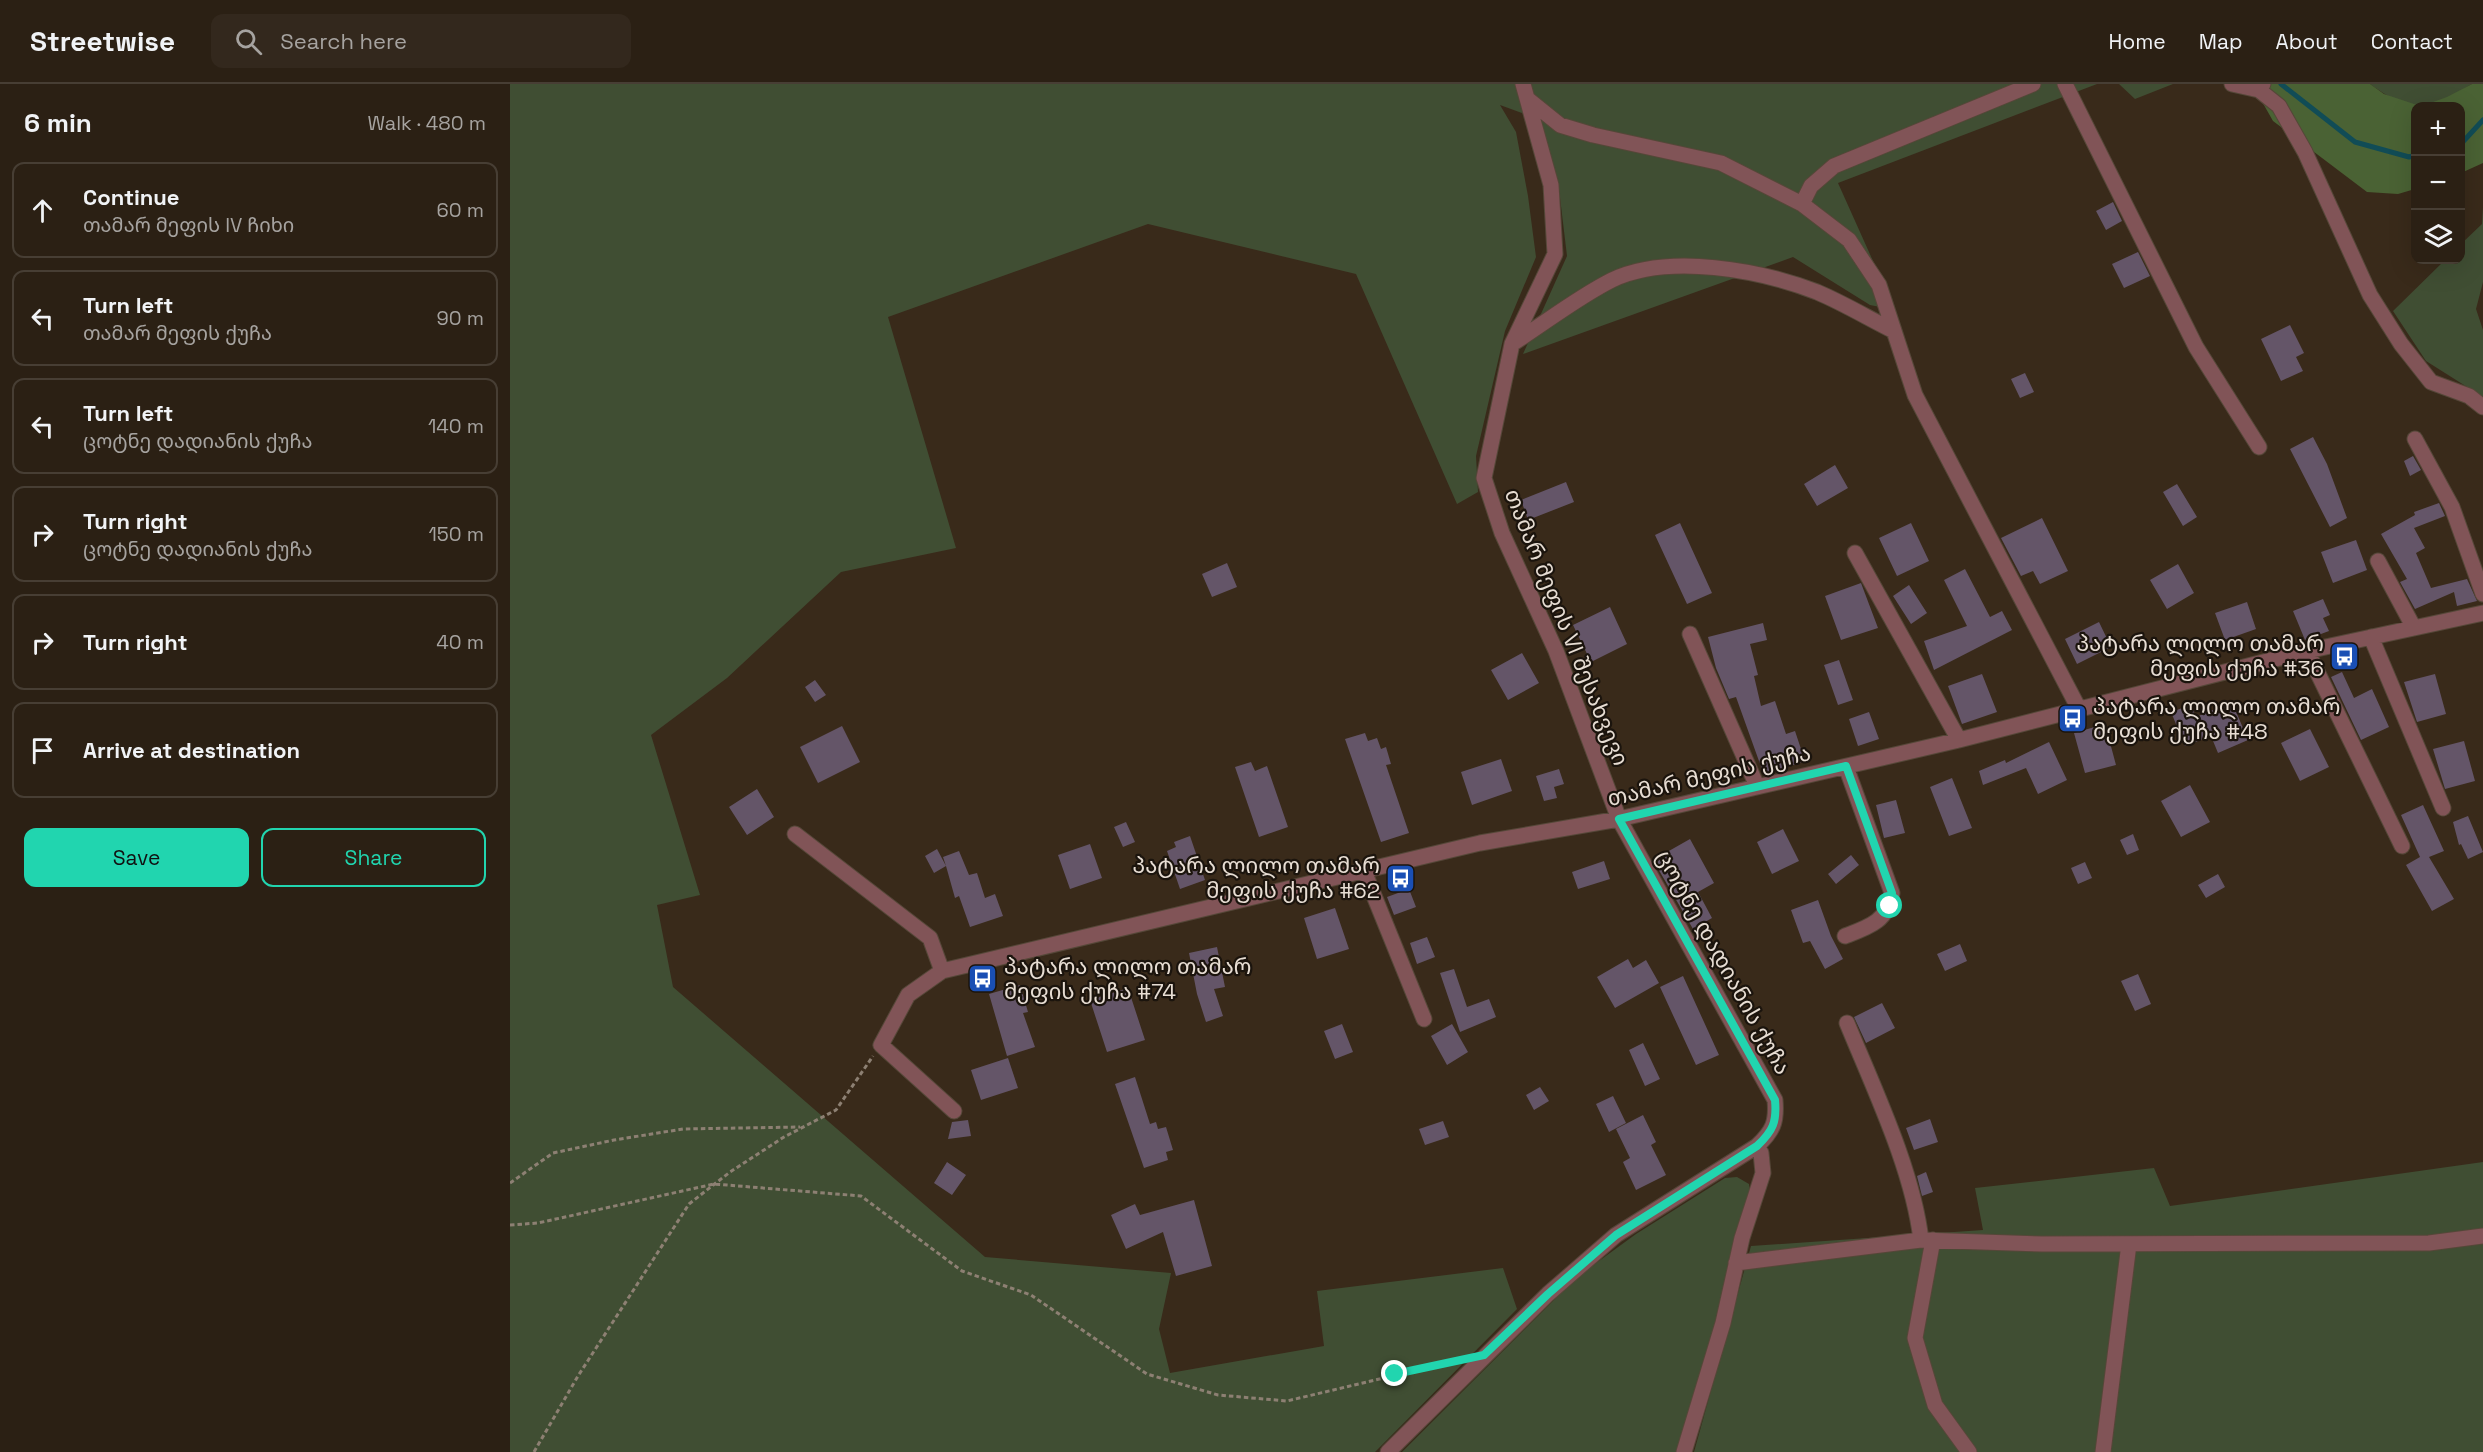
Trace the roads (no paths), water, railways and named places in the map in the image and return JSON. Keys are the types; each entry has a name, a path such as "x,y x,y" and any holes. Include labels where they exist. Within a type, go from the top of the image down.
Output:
{"street":[{"name":"თამარ მეფის VI შესახვევი","path":"1523,84 1551,185 1555,254 1512,344 1484,478 1502,533 1556,651 1619,819"},
{"path":"1802,204 1811,186 1834,166 2033,84"},
{"path":"2065,84 2196,346 2259,447"},
{"path":"2232,84 2261,87 2279,106 2305,152 2370,295 2401,344 2432,382 2469,396 2483,407"},
{"path":"1529,100 1560,125 1593,135 1721,163 1802,204 1849,240 1880,285 1915,395 2079,709"},
{"path":"1512,344 1613,280 1663,266 1709,266 1806,289 1894,331"},
{"path":"2415,439 2452,507 2483,594"},
{"path":"1855,553 1959,740"},
{"path":"2378,561 2414,628"},
{"name":"თამარ მეფის ქუჩა","path":"942,971 1480,843 1619,819 1959,740 2307,651 2483,613"},
{"path":"1690,634 1757,786"},
{"path":"2371,637 2443,808"},
{"path":"2307,651 2402,846"},
{"path":"1845,936 1877,922 1890,906 1892,893 1846,766"},
{"name":"ცოტნე დადიანის ქუჩა","path":"1388,1452 1548,1294 1616,1235 1757,1146 1770,1134 1777,1120 1775,1100 1619,819"},
{"path":"795,834 930,938 942,971 908,995 881,1045 954,1112"},
{"path":"1364,871 1424,1019"},
{"path":"1847,1023 1901,1164 1927,1240 1915,1338 1935,1405 1970,1452"},
{"path":"1683,1452 1723,1323 1736,1263 1763,1173 1761,1153 1757,1146"},
{"path":"1736,1263 1927,1240 2129,1244 2428,1243 2483,1236"},
{"path":"2103,1452 2129,1244"}],"waterway":[{"path":"2281,84 2355,142 2412,156"},
{"path":"2465,140 2483,120"}],"place":[{"name":"პატარა ლილო თამარ მეფის ქუჩა #36","path":"2345,656"},
{"name":"პატარა ლილო თამარ მეფის ქუჩა #48","path":"2072,719"},
{"name":"პატარა ლილო თამარ მეფის ქუჩა #62","path":"1401,878"},
{"name":"პატარა ლილო თამარ მეფის ქუჩა #74","path":"983,979"}]}
